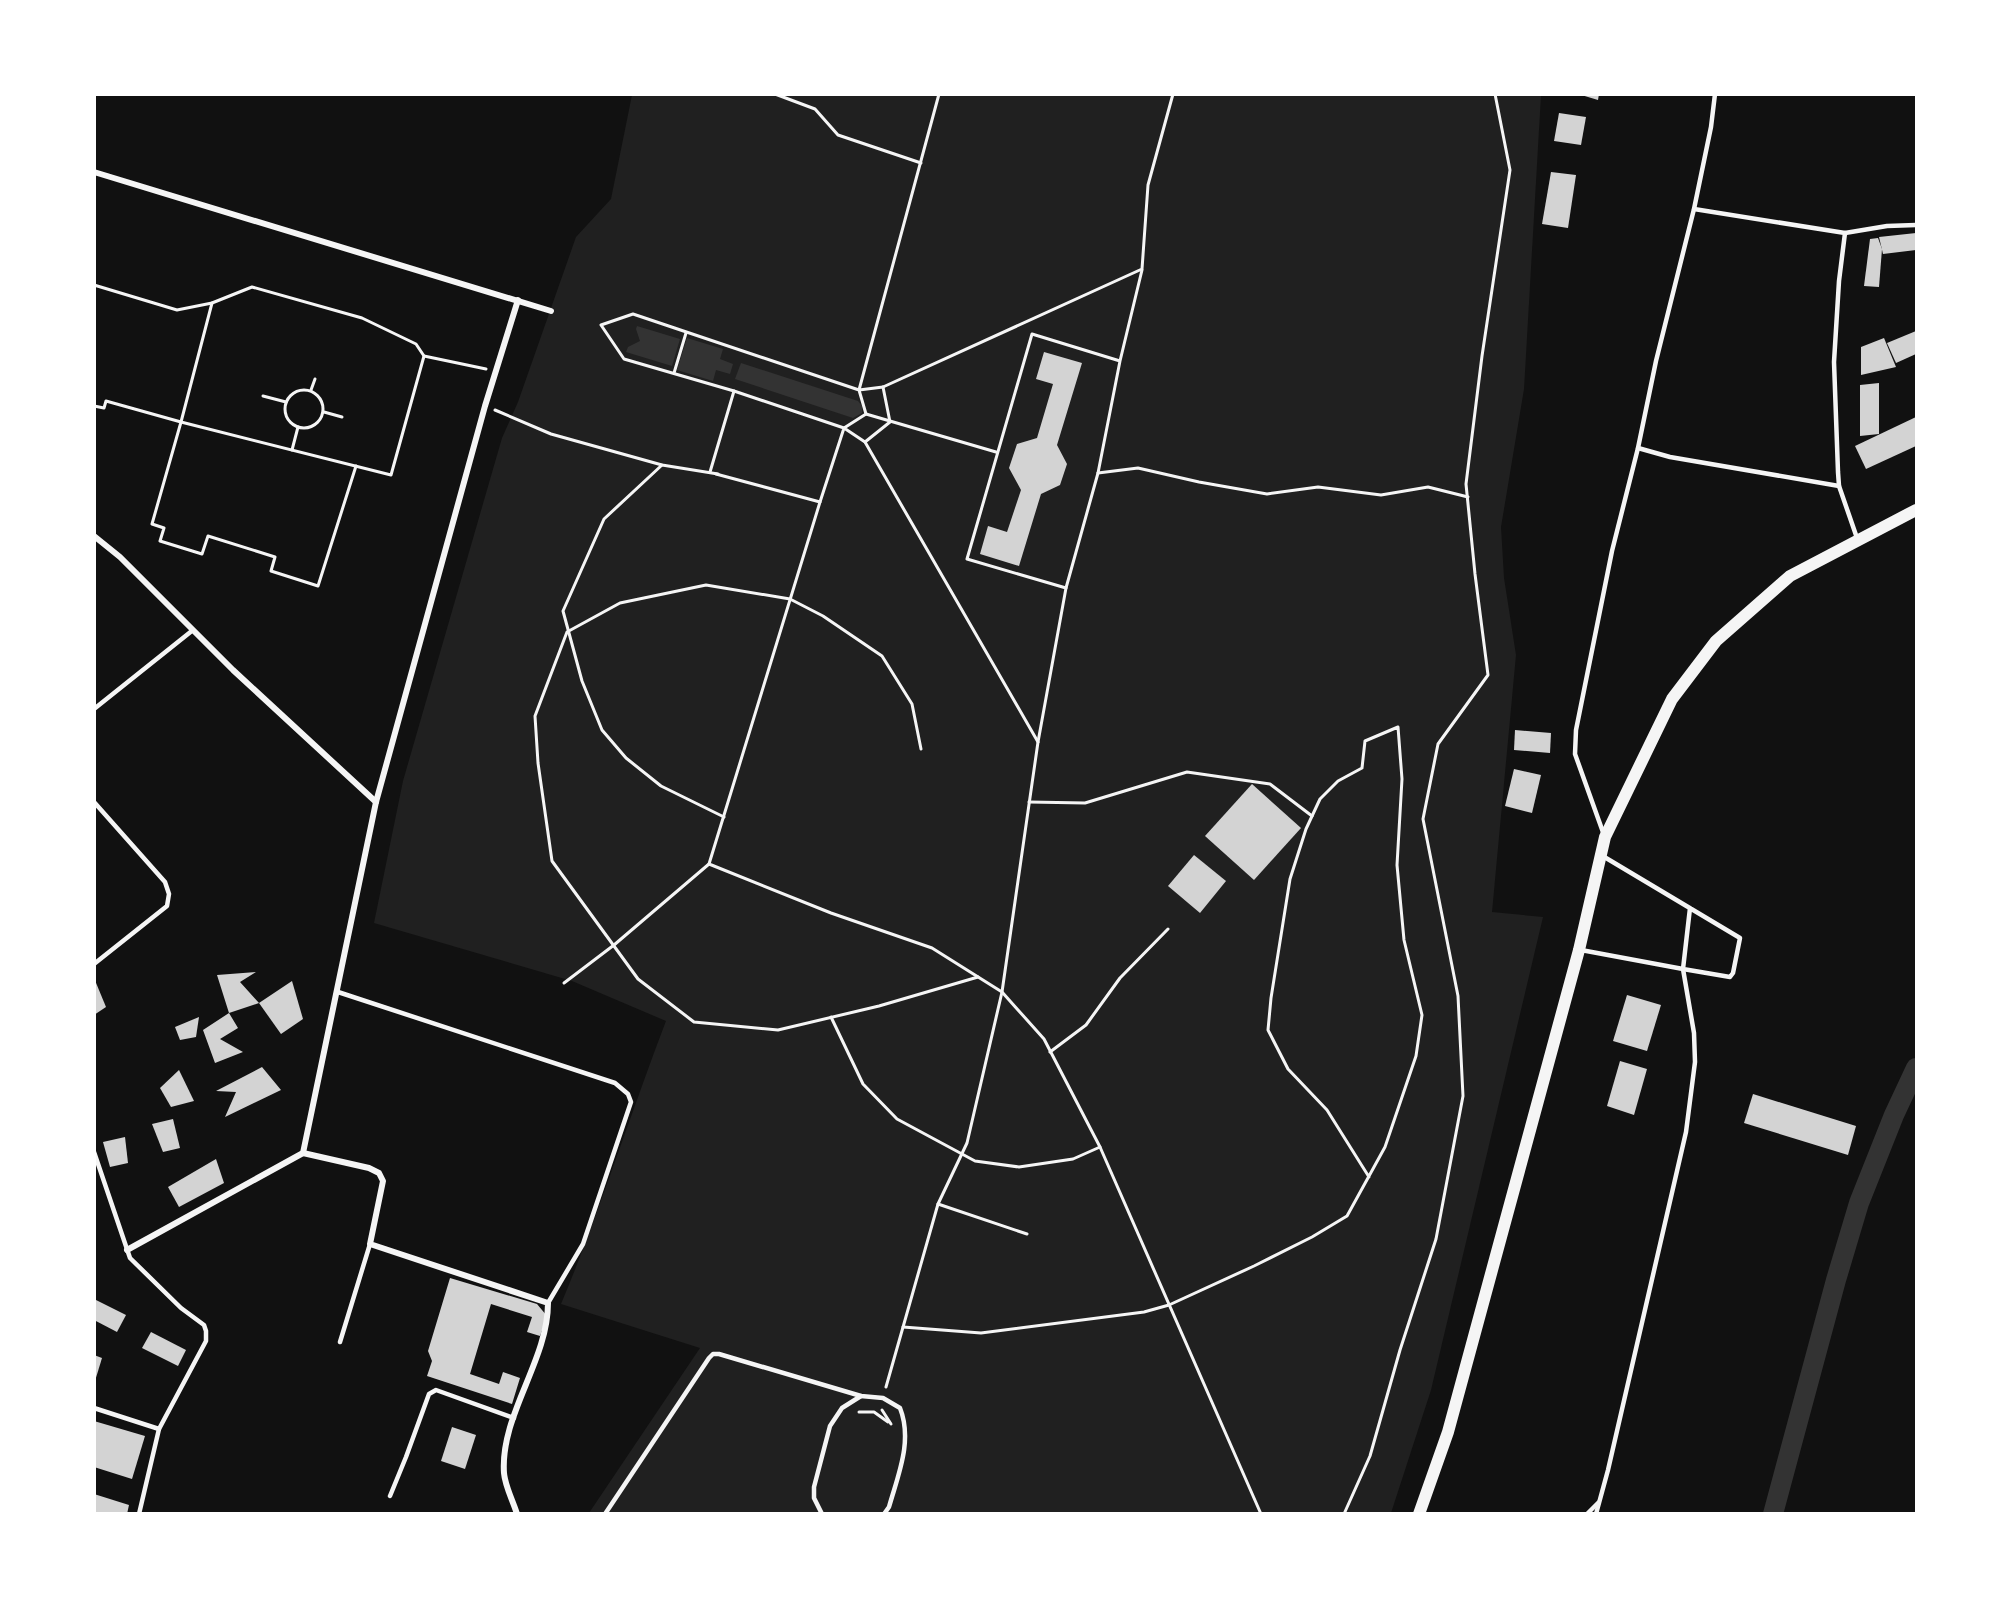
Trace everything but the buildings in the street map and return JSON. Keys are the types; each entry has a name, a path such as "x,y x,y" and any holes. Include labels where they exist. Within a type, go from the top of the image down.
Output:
{"main road":[{"path":"1419,1514 1448,1431 1579,950 1605,837 1672,699 1716,641 1790,576 1917,510"}],"street":[{"path":"94,172 550,311"},
{"path":"303,1153 376,802 485,406 518,300"},
{"path":"94,536 120,557 193,630 376,802"},
{"path":"128,1250 303,1153 369,1168 379,1173 383,1181 370,1244 548,1303 545,1330 514,1418 506,1449 504,1475 517,1514"}],"lane":[{"path":"1605,837 1575,753 1576,730 1612,551 1694,209 1711,127 1715,94"},
{"path":"1694,209 1845,232 1887,226 1917,225"},
{"path":"1845,232 1839,281 1834,362 1839,486 1857,541"},
{"path":"1638,448 1680,459 1839,486"},
{"path":"94,709 193,630"},
{"path":"94,802 165,882 169,894 167,906 94,964"},
{"path":"1579,950 1730,977 1741,942 1740,938 1601,855"},
{"path":"1596,1514 1686,1132 1695,1062 1694,1033 1683,969 1690,908"},
{"path":"338,992 615,1083 628,1094 631,1102 583,1244 548,1303"},
{"path":"94,1152 130,1258 181,1308 204,1326 206,1331 206,1341 159,1429 139,1514"},
{"path":"340,1342 370,1244"},
{"path":"605,1514 713,1354 718,1354 861,1396 883,1398 900,1408 905,1430 903,1458 889,1507 884,1514"},
{"path":"390,1496 429,1394 436,1390 514,1418"},
{"path":"822,1514 814,1498 814,1487 830,1426 842,1408 861,1396"},
{"path":"94,1408 159,1429"},
{"path":"1587,1514 1600,1501"}],"path":[{"path":"775,94 815,109 838,135 921,163"},
{"path":"866,414 859,390 939,94"},
{"path":"895,1430 881,1408 883,1398 938,1204 967,1143 1002,992 1038,742 1066,588 1098,472 1120,361 1142,269 1148,185 1173,94"},
{"path":"1344,1514 1370,1456 1400,1350 1436,1239 1463,1096 1458,996 1423,819 1438,744 1488,675 1466,484 1482,356 1510,170 1495,94"},
{"path":"1038,742 865,442 844,428 734,391 624,359 601,325 633,314 859,390 883,387 1142,269"},
{"path":"94,285 177,310 212,303 252,287 362,318 416,345 424,356 496,371"},
{"path":"212,303 152,524 164,528 160,541 202,554 207,536 275,557 271,571 318,586 356,466"},
{"path":"674,373 686,333"},
{"path":"1066,588 967,559 1032,334 1120,361"},
{"path":"94,405 104,408 106,400 181,422 391,475 424,356"},
{"path":"311,390 315,379"},
{"path":"883,387 890,422"},
{"path":"301,389 311,390 319,395 323,403 324,412 321,420 306,429 298,427 289,421 285,412 286,402 292,393 301,389"},
{"path":"734,391 709,472 820,502"},
{"path":"263,396 286,402"},
{"path":"485,406 551,434 662,465 718,474"},
{"path":"324,412 342,417"},
{"path":"866,414 997,452"},
{"path":"564,983 614,945 710,864 844,428 866,414"},
{"path":"865,442 890,422"},
{"path":"292,450 298,427"},
{"path":"662,465 604,519 563,611 582,681 603,730 620,751 661,786 724,817"},
{"path":"1098,472 1138,468 1267,494 1318,487 1381,495 1428,487 1468,497"},
{"path":"921,749 912,704 882,656 823,616 790,599 706,585 620,603 567,632 535,716 538,763 552,861 638,979 694,1022 778,1029 879,1006 978,977"},
{"path":"903,1327 981,1333 1144,1312 1169,1305 1283,1252 1347,1216 1369,1177 1385,1147 1416,1056 1422,1015 1404,940 1397,865 1402,779 1398,727 1365,741 1362,768 1338,781 1320,799 1312,816 1290,879 1268,1030 1288,1069 1327,1110 1369,1177"},
{"path":"1029,802 1085,803 1187,772 1270,784 1312,816"},
{"path":"710,864 831,913 932,948 1002,992 1044,1039 1100,1147 1261,1514"},
{"path":"1050,1052 1086,1025 1120,978 1168,929"},
{"path":"831,1017 863,1084 897,1119 975,1161 1019,1167 1073,1159 1100,1147"},
{"path":"938,1204 1027,1234"},
{"path":"854,1414 874,1412 891,1424"}],"shaded area":[{"path":"632,95 1541,95 1524,389 1501,527 1504,578 1516,655 1492,912 1543,917 1431,1390 1391,1513 589,1513 700,1348 561,1304 589,1234 666,1021 572,981 374,923 403,781 502,438 518,402 576,237 611,199"},
{"path":"637,326 680,339 672,366 626,352 628,347 640,341"},
{"path":"687,338 723,349 720,359 733,364 730,374 716,370 713,381 677,370"},
{"path":"741,363 858,401 862,406 862,413 853,418 735,379"}],"waterway":[{"path":"1773,1514 1859,1203 1894,1115 1916,1068"}]}
